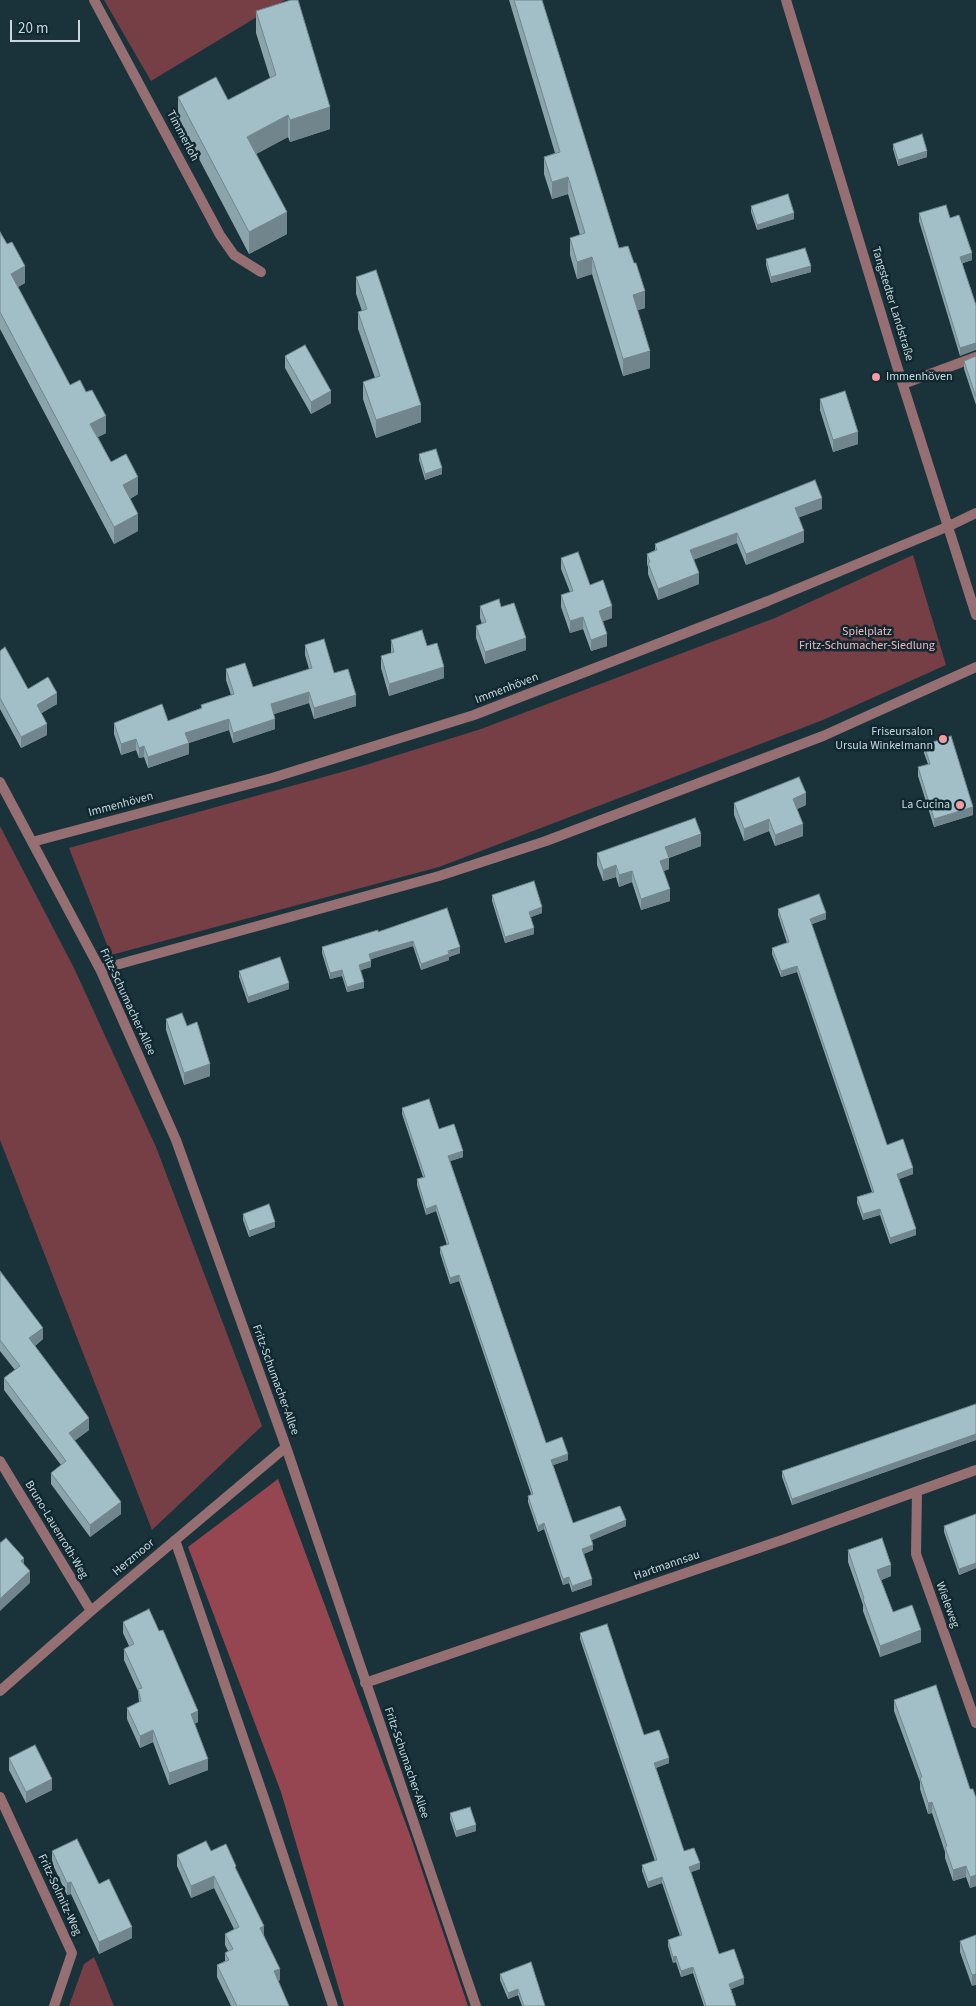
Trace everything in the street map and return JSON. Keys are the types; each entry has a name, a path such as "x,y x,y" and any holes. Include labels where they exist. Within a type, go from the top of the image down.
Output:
{"street":[{"name":"Timmerloh","path":"94,0 220,235 234,255 261,272"},
{"name":"Tangstedter Landstraße","path":"786,0 903,384 976,615"},
{"path":"903,384 976,357"},
{"name":"Immenhöven","path":"32,842 272,778 474,715 768,601 976,513"},
{"path":"101,972 115,966 439,876 546,841 823,736 976,667"},
{"name":"Fritz-Schumacher-Allee","path":"0,782 101,972 176,1140 286,1447 476,2006"},
{"name":"Herzmoor","path":"0,1691 91,1611 286,1447"},
{"name":"Bruno-Lauenroth-Weg","path":"0,1461 91,1611"},
{"name":"Hartmannsau","path":"365,1683 918,1492 976,1470"},
{"name":"Wieleweg","path":"918,1492 916,1554 976,1723"},
{"path":"175,1540 333,2006"},
{"name":"Fritz-Solmitz-Weg","path":"0,1797 72,1953 54,2006"}],"green space":[{"path":"104,0 285,0 151,81"},
{"name":"Spielplatz Fritz-Schumacher-Siedlung","path":"913,555 946,665 823,720 439,867 111,955 69,848 356,768 481,729 775,618"},
{"path":"0,826 74,968 156,1147 262,1426 152,1530 0,1140"},
{"path":"94,1957 114,2006 69,2006 84,1964"}],"shaded area":[{"path":"278,1479 410,1835 468,2006 344,2006 281,1792 188,1547"}],"building":[{"path":"291,0 298,0 330,107 290,120 288,115 247,137 287,212 249,232 178,97 216,77 228,100 276,75 256,11"},
{"path":"514,0 542,0 619,248 628,246 645,291 633,295 650,351 623,359 592,257 577,262 570,238 585,233 568,177 552,182 544,157 560,152"},
{"path":"922,134 927,151 898,160 893,144"},
{"path":"788,194 794,213 757,225 751,206"},
{"path":"946,205 950,218 959,215 972,253 960,257 976,305 976,343 960,348 919,213"},
{"path":"0,232 7,244 12,242 25,266 11,274 70,385 80,380 86,392 92,390 106,416 90,424 111,462 126,454 138,477 123,485 138,514 114,527 0,312"},
{"path":"805,248 811,266 771,277 766,259"},
{"path":"376,270 421,405 376,420 363,382 380,376 358,312 367,309 356,277"},
{"path":"305,345 331,391 311,402 285,356"},
{"path":"976,356 976,397 964,361"},
{"path":"845,391 858,432 833,440 820,399"},
{"path":"436,449 442,468 425,474 419,454"},
{"path":"815,480 822,498 795,508 804,531 746,554 737,533 690,550 699,573 658,589 648,563 650,562 647,554 657,550 655,544"},
{"path":"578,552 590,585 603,580 612,606 599,611 607,634 591,640 583,617 570,621 561,595 573,591 561,558"},
{"path":"499,599 501,607 514,603 526,638 485,652 476,626 486,622 480,606"},
{"path":"422,630 427,646 437,643 444,667 389,684 381,656 394,652 391,640"},
{"path":"324,639 334,673 348,669 356,695 314,708 309,692 271,704 275,719 233,733 229,719 185,733 189,743 148,757 144,746 139,748 136,739 121,744 114,723 162,704 168,721 202,708 201,705 234,694 226,669 245,663 253,687 312,668 305,645"},
{"path":"5,647 28,689 48,677 57,693 37,705 47,724 21,737 0,698 0,651"},
{"path":"951,736 973,807 934,819 918,767 930,764 924,745"},
{"path":"799,777 806,793 793,799 803,824 775,835 769,819 744,829 734,803"},
{"path":"695,818 701,834 665,847 669,858 660,861 670,889 641,899 632,871 619,875 616,865 603,870 597,853"},
{"path":"534,881 542,907 529,912 534,928 505,937 492,895"},
{"path":"819,894 826,913 810,919 887,1145 903,1139 913,1168 897,1174 916,1229 890,1238 880,1209 863,1214 857,1197 874,1192 797,966 781,971 772,948 789,942 778,909"},
{"path":"447,908 460,947 448,951 449,954 421,964 413,941 369,954 371,961 359,965 364,982 347,987 342,970 330,973 322,947 378,930 378,932"},
{"path":"280,957 289,983 248,997 239,971"},
{"path":"182,1013 187,1026 197,1022 210,1064 184,1073 166,1019"},
{"path":"429,1099 439,1129 454,1124 463,1151 448,1156 546,1443 562,1437 568,1454 551,1460 573,1523 620,1506 626,1520 590,1535 593,1545 582,1549 592,1579 572,1586 569,1577 563,1579 544,1523 538,1526 528,1496 533,1494 459,1275 450,1278 440,1247 449,1244 436,1205 426,1209 417,1179 425,1177 402,1108"},
{"path":"269,1204 275,1222 249,1231 243,1214"},
{"path":"0,1271 43,1328 29,1338 89,1418 69,1433 121,1502 90,1525 51,1473 66,1461 4,1378 20,1366 0,1340"},
{"path":"976,1404 976,1434 792,1499 782,1471"},
{"path":"976,1514 976,1563 959,1569 944,1526"},
{"path":"6,1538 24,1558 21,1561 30,1571 0,1599 0,1543"},
{"path":"882,1538 891,1565 877,1570 893,1612 912,1605 921,1630 880,1646 848,1550"},
{"path":"149,1609 159,1631 163,1630 198,1711 191,1714 208,1759 169,1773 153,1730 140,1736 127,1708 141,1701 138,1689 142,1688 124,1649 134,1644 123,1622"},
{"path":"607,1624 644,1735 659,1730 669,1758 654,1763 684,1851 694,1848 700,1863 689,1867 719,1954 734,1949 744,1978 729,1984 736,2006 706,2006 693,1967 681,1971 676,1956 673,1957 668,1940 682,1935 662,1877 648,1882 642,1865 657,1860 580,1633"},
{"path":"936,1685 970,1789 973,1789 976,1798 976,1875 970,1877 966,1866 953,1870 932,1802 928,1803 920,1778 922,1777 894,1700"},
{"path":"35,1745 52,1779 26,1792 9,1758"},
{"path":"470,1807 476,1825 456,1831 450,1813"},
{"path":"77,1839 99,1884 109,1879 132,1927 99,1942 71,1882 67,1883 52,1851"},
{"path":"206,1841 211,1851 226,1844 235,1867 264,1926 260,1928 280,1969 274,1971 289,2006 237,2006 217,1965 229,1960 225,1953 233,1949 225,1934 239,1927 214,1876 191,1886 177,1855"},
{"path":"976,1935 976,1974 972,1975 960,1941"},
{"path":"531,1962 545,2006 524,2006 518,1989 508,1993 500,1974"}],"place":[{"name":"Immenhöven","path":"876,377"},
{"name":"Friseursalon Ursula Winkelmann","path":"943,739"},
{"name":"La Cucina","path":"960,805"}]}
